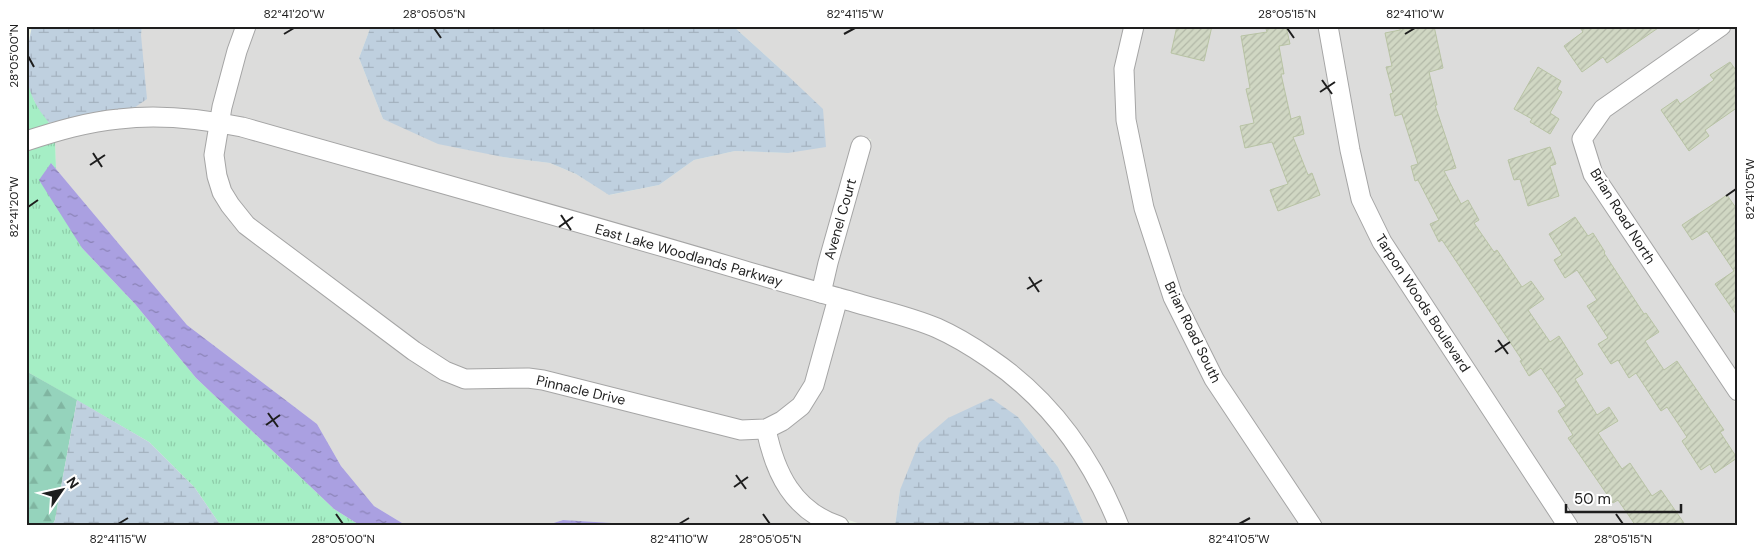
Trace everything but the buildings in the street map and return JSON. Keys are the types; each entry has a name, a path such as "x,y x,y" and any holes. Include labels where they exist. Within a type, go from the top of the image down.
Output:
{"street":[{"name":"Pinnacle Drive","path":"246,26 233,64 218,122 214,155 217,176 222,192 246,224 414,351 445,371 465,379 528,378 543,380 741,430 766,429 782,421 800,406 814,385 830,295"},
{"name":"Brian Road South","path":"1134,26 1124,68 1126,120 1144,208 1173,297 1214,379 1312,526"},
{"name":"Tarpon Woods Boulevard","path":"1328,26 1350,150 1362,199 1382,242 1568,526"},
{"name":"Brian Road North","path":"1721,26 1603,109 1582,139 1593,174 1738,391"},
{"name":"East Lake Woodlands Parkway","path":"26,142 62,130 121,119 176,119 218,122 242,127 664,246 916,320 937,328 989,358 1022,382 1048,408 1074,442 1108,496 1119,526"},
{"name":"Avenel Court","path":"830,295 828,263 861,146"},
{"path":"766,429 774,463 781,478 794,496 825,521 839,526"}],"shaded area":[{"path":"142,26 238,26 212,114 131,110"},
{"path":"255,26 371,26 359,58 383,119 503,157 550,163 576,174 610,195 659,185 694,160 735,151 788,153 786,74 733,26 1126,26 1135,210 1301,526 1129,526 1115,492 1077,429 1055,402 1029,376 994,351 831,287 871,139 855,137 815,282 228,116 245,53"},
{"path":"1142,26 1319,26 1353,203 1558,526 1323,526 1222,375 1181,293 1152,205 1135,118 1133,68"},
{"path":"1337,26 1707,26 1596,105 1586,179 1738,407 1738,526 1579,526 1390,238 1370,196 1358,148"},
{"path":"1735,26 1738,26 1738,375 1601,170 1592,139 1609,115"},
{"path":"121,127 175,127 208,130 205,155 214,196 463,387 527,387 540,389 758,437 766,467 774,483 787,502 816,526 660,526 563,520 543,526 407,526 374,506 341,466 317,424 187,325 56,169 55,141"},
{"path":"225,132 661,254 811,299 811,301 828,304 806,382 794,401 778,414 764,421 743,422 468,371 449,363 420,344 253,218 237,200 230,188 225,173 222,154"},
{"path":"844,309 912,328 933,336 952,345 1016,389 1063,440 1100,500 1110,526 1085,526 1058,467 1018,417 900,490 895,526 867,526 830,514 810,499 801,490 782,460 775,433 788,427"}],"green space":[{"path":"32,26 142,26 141,35 147,99 131,110 49,123 35,103 28,82 27,54"},
{"path":"371,26 733,26 823,109 826,147 788,153 735,151 694,160 659,185 609,195 576,174 550,163 503,157 438,144 383,119 359,58"},
{"path":"26,73 34,100 49,123 54,124 26,134"},
{"path":"55,141 56,169 51,163 82,248 135,304 196,378 334,509 361,526 221,526 195,488 149,442 26,371 26,150"},
{"path":"26,371 77,400 55,520 52,526 26,526"},
{"path":"991,398 1018,417 1058,467 1085,526 895,526 900,490 919,443 948,418"},
{"path":"77,400 149,442 195,488 221,526 52,526 55,520"}],"water":[{"path":"51,163 187,325 317,424 341,466 374,506 407,526 361,526 334,509 196,378 135,304 82,248 39,180"},
{"path":"563,520 660,526 544,526"}]}
